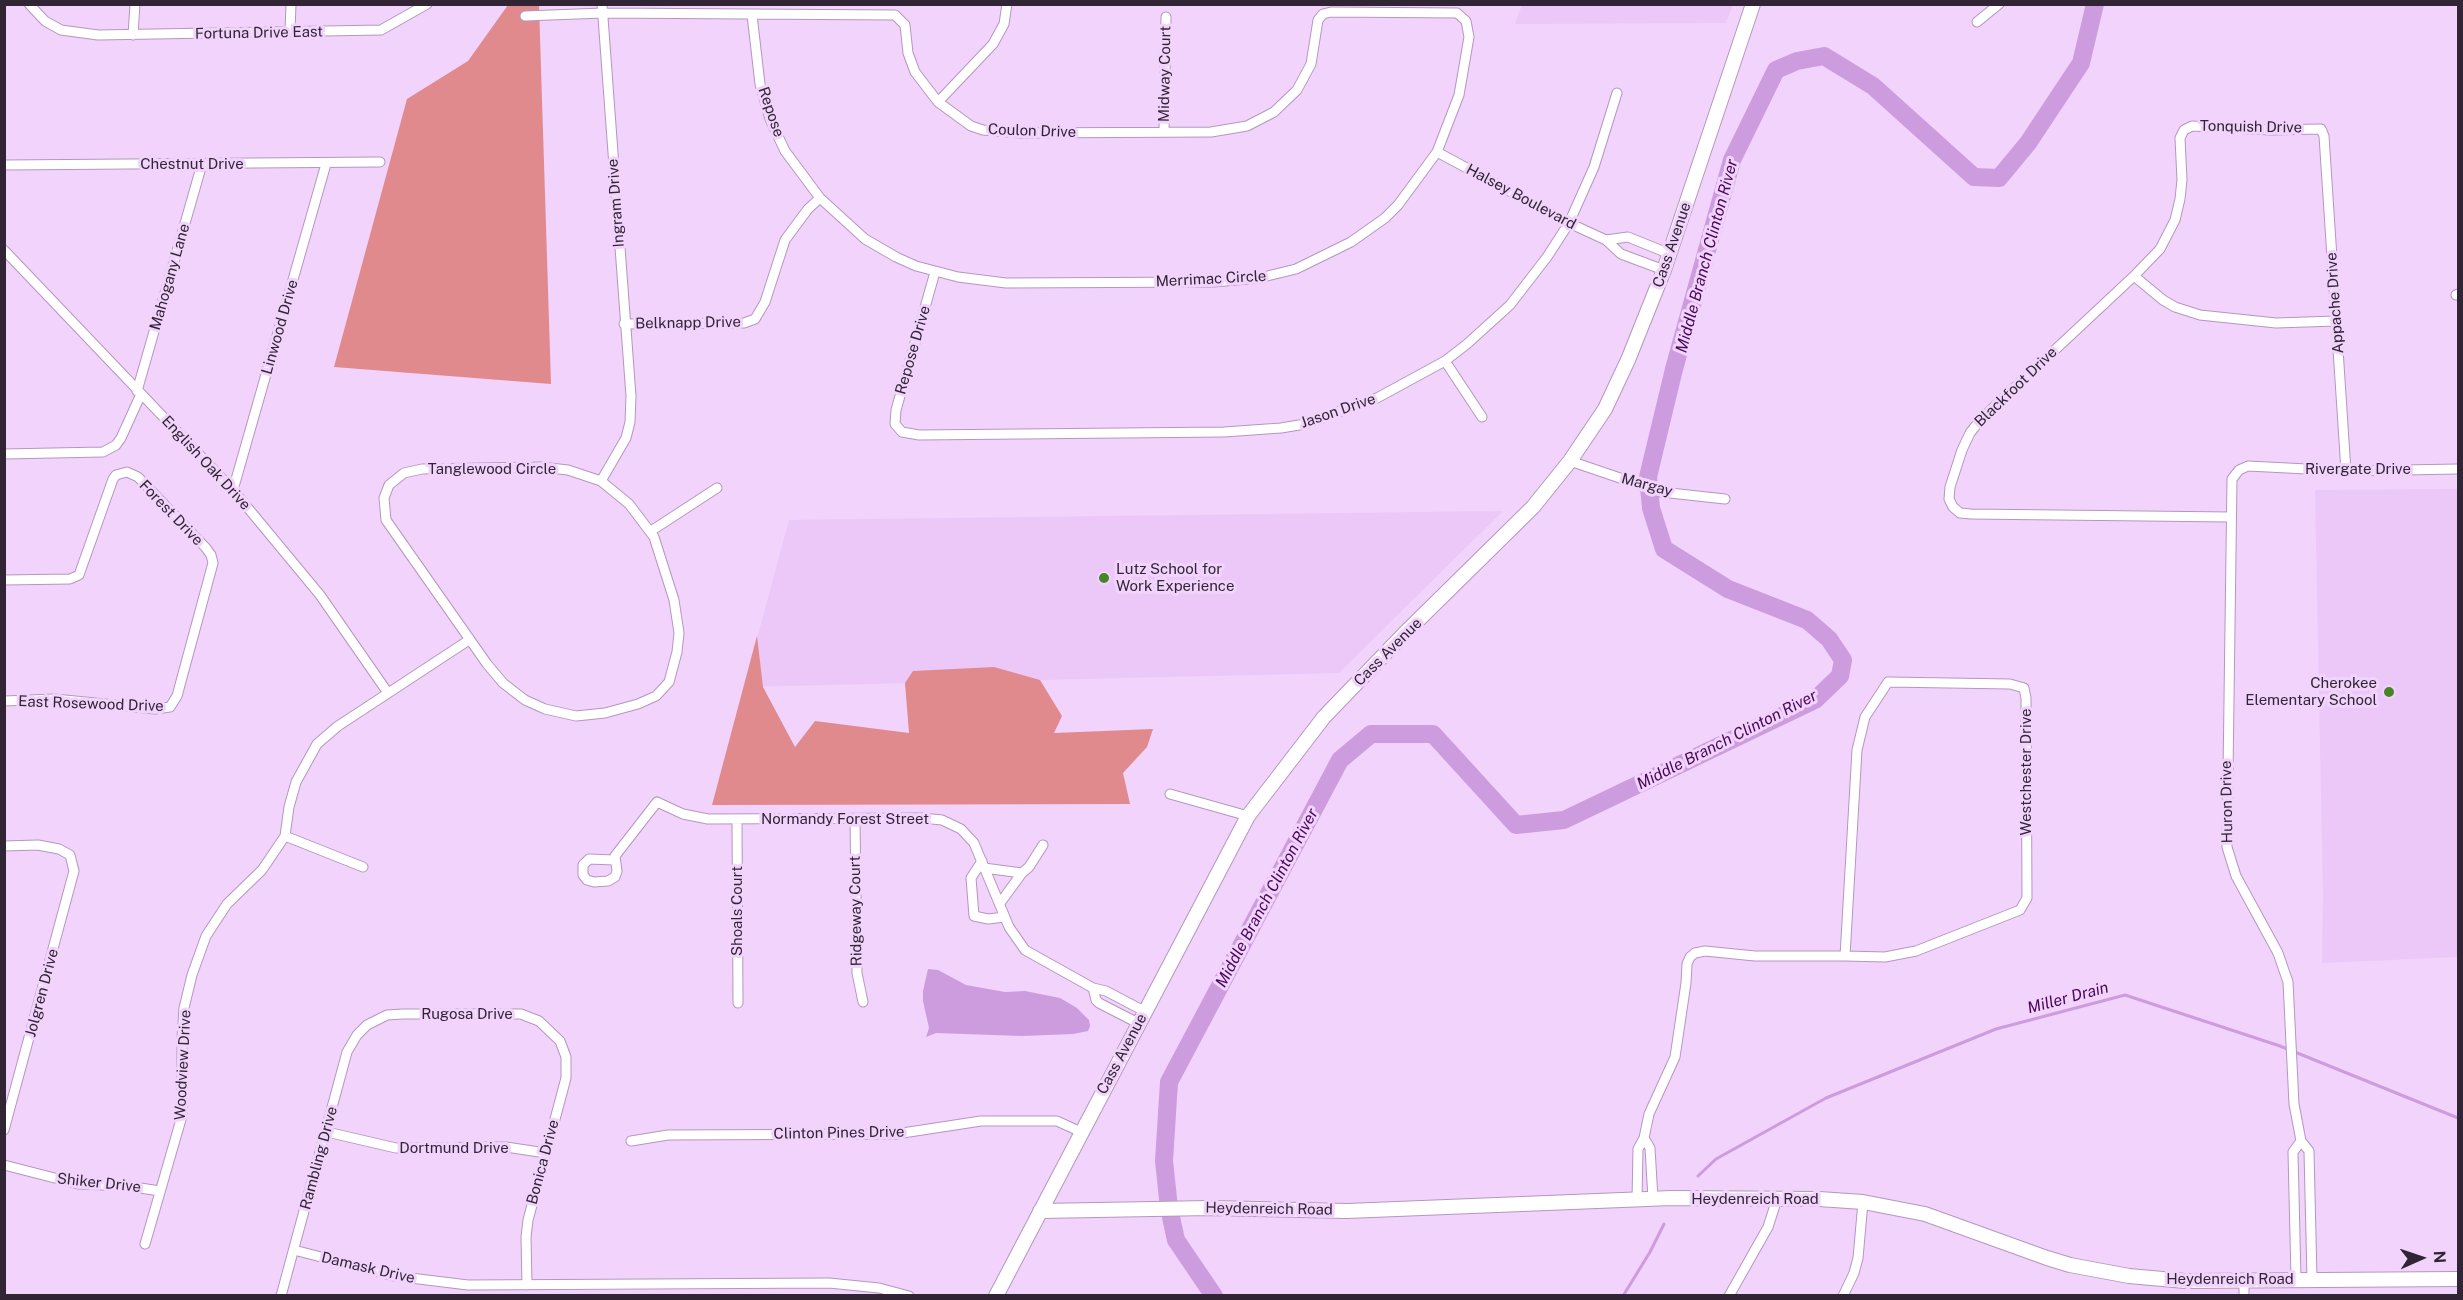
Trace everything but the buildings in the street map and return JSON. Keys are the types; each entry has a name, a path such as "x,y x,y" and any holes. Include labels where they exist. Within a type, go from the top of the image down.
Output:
{"main road":[{"name":"Cass Avenue","path":"996,1296 1248,816 1324,717 1404,634 1512,531 1570,461 1616,387 1670,254 1753,4"},
{"name":"Heydenreich Road","path":"1040,1211 1210,1208 1347,1210 1653,1199 1863,1202 1925,1214 2047,1258 2091,1270 2167,1280 2458,1279"}],"street":[{"name":"Fortuna Drive East","path":"29,4 45,21 61,30 98,35 381,30 427,4"},
{"path":"133,35 135,4"},
{"path":"290,32 291,4"},
{"path":"938,102 993,44 1004,24 1007,4"},
{"path":"1977,22 1999,4"},
{"name":"Coulon Drive","path":"525,16 602,9 752,15 895,15 905,25 908,53 915,72 938,102 971,126 996,132 1232,130 1247,126 1274,112 1297,90 1307,73 1315,50 1317,22 1323,14 1336,11 1438,12 1457,13 1462,16"},
{"name":"Ingram Drive","path":"602,9 631,401 630,422 626,438 602,481"},
{"name":"Repose","path":"752,15 760,84 770,119 785,151 820,198"},
{"name":"Midway Court","path":"1164,132 1166,16"},
{"name":"Merrimac Circle","path":"820,198 850,227 878,247 896,257 935,272 958,277 1006,283 1214,282 1272,276 1321,258 1369,231 1398,205 1437,152 1454,113 1468,53 1468,28 1462,16"},
{"name":"Jason Drive","path":"897,429 908,434 919,435 1224,432 1305,424 1377,398 1445,361 1510,305 1547,257 1569,223 1594,167 1617,93"},
{"name":"Tonquish Drive","path":"2180,138 2184,130 2192,126 2271,130 2315,128 2321,129 2324,136"},
{"name":"Appache Drive","path":"2324,136 2346,471"},
{"name":"Blackfoot Drive","path":"2180,138 2182,180 2175,220 2160,249 1981,419 1970,433 1962,450 1950,487 1949,499 1960,513 1971,514 2230,517"},
{"name":"Halsey Boulevard","path":"1437,152 1569,223 1606,240 1621,254 1664,270"},
{"name":"Chestnut Drive","path":"4,165 380,162"},
{"name":"Mahogany Lane","path":"4,454 103,452 116,445 121,438 139,392 202,164"},
{"name":"Linwood Drive","path":"233,490 326,164"},
{"name":"Belknapp Drive","path":"624,324 744,323 755,319 765,302 785,240 807,209 820,198"},
{"name":"Halsey Boulevard","path":"1606,240 1628,237 1670,254"},
{"name":"English Oak Drive","path":"4,250 233,490 320,595 387,693"},
{"name":"Repose Drive","path":"897,429 896,411 935,272"},
{"path":"2134,276 2163,300 2175,307 2200,315 2276,323 2336,321"},
{"path":"1445,361 1482,417"},
{"name":"Margay","path":"1570,461 1661,492 1725,499"},
{"name":"Tanglewood Circle","path":"541,467 568,470 602,481 629,504 651,531 659,549 670,586 679,633 677,651 669,682 656,696 621,709 591,715 567,715 545,710 525,700 503,682 469,640 386,520 384,498 388,485 404,473 422,468 541,467"},
{"name":"Huron Drive","path":"2258,468 2244,467 2232,479 2227,847 2242,889 2278,953 2288,982 2294,1104 2301,1141 2309,1151 2312,1279"},
{"name":"Rivergate Drive","path":"2258,468 2346,471 2458,469"},
{"name":"Forest Drive","path":"4,580 70,579 79,575 110,485 116,475 127,472 138,477 206,548 213,563"},
{"path":"651,531 717,488"},
{"name":"East Rosewood Drive","path":"4,701 55,699 155,709 170,707 177,696 213,563"},
{"name":"Woodview Drive","path":"145,1244 182,1116 183,1023 188,992 206,936 218,915 234,896 262,870 285,836 289,807 296,782 311,752 330,731 469,640"},
{"name":"Westchester Drive","path":"1637,1200 1638,1149 1644,1138 1649,1114 1675,1057 1687,964 1695,953 1705,951 1746,955 1885,957 1916,951 2024,906 2027,886 2026,698 2024,688 2010,684 1888,682 1882,689 1865,717 1857,750 1845,956"},
{"path":"1170,794 1248,816"},
{"name":"Normandy Forest Street","path":"614,860 657,802 690,816 737,819 922,818 942,820 957,826 968,836 1013,935 1031,955 1093,988 1106,991 1141,1017"},
{"name":"Shoals Court","path":"737,819 738,1003"},
{"name":"Ridgeway Court","path":"855,819 857,973 863,1002"},
{"path":"285,836 363,867"},
{"path":"1000,903 1029,867 1042,845"},
{"name":"Jolgren Drive","path":"4,846 55,847 70,855 74,863 74,878 4,1130"},
{"path":"1005,916 988,919 974,915 971,878 983,865 1022,873"},
{"name":"Normandy Forest Street","path":"1093,988 1096,1000 1100,1003 1141,1017"},
{"name":"Rugosa Drive","path":"368,1025 391,1015 516,1013 539,1020 560,1041"},
{"name":"Rambling Drive","path":"281,1296 348,1052 357,1035 368,1025"},
{"name":"Bonica Drive","path":"527,1285 526,1228 566,1078 566,1057 560,1041"},
{"name":"Clinton Pines Drive","path":"631,1141 668,1135 896,1134 981,1121 1057,1121 1081,1132"},
{"name":"Dortmund Drive","path":"327,1132 396,1148 506,1147 546,1153"},
{"name":"Westchester Drive","path":"1644,1138 1650,1148 1653,1199"},
{"name":"Huron Drive","path":"2296,1279 2293,1152 2301,1141"},
{"name":"Shiker Drive","path":"4,1165 78,1184 127,1186 160,1191"},
{"path":"1637,1169 1652,1168"},
{"path":"2295,1190 2310,1189"},
{"path":"1729,1296 1768,1227 1777,1199"},
{"path":"1843,1296 1858,1258 1863,1202"},
{"name":"Damask Drive","path":"294,1250 409,1279 468,1285 829,1283 865,1291 909,1296"},
{"path":"2244,1280 2244,1296"},
{"path":"590,1284 590,1296"},
{"path":"715,1284 715,1296"},
{"path":"542,1285 542,1296"}],"shaded area":[{"path":"1522,4 1733,5 1726,23 1515,24"},
{"path":"508,5 539,5 551,384 334,367 407,99 468,61"},
{"name":"Cherokee Elementary School","path":"2458,489 2458,957 2322,963 2323,895 2315,490"},
{"name":"Lutz School for Work Experience","path":"1503,511 1339,673 744,687 789,520"},
{"path":"757,636 763,687 795,747 815,721 909,733 905,683 913,671 994,667 1040,680 1062,716 1054,733 1153,729 1147,747 1123,773 1130,804 712,805"},
{"path":"928,969 938,970 966,985 1005,992 1025,991 1060,998 1077,1008 1089,1020 1090,1026 1088,1031 1073,1034 1022,1036 936,1033 926,1037 929,1028 923,991"}],"waterway":[{"name":"Middle Branch Clinton River","path":"1214,1296 1176,1240 1169,1208 1164,1161 1169,1082 1340,760 1371,734 1433,734 1516,825 1564,820 1815,700 1840,676 1843,660 1829,639 1807,620 1728,589 1664,549 1651,508 1648,477 1674,369 1732,160 1776,70 1797,61 1824,56 1873,86 1974,177 1999,178 2028,143 2081,63 2095,4"},
{"name":"Miller Drain","path":"1698,1176 1716,1159 1826,1098 1996,1029 2125,995 2280,1046 2458,1118"},
{"name":"Miller Drain","path":"1623,1296 1664,1224"}],"place":[{"name":"Lutz School for Work Experience","path":"1104,578"},
{"name":"Cherokee Elementary School","path":"2389,692"}]}
